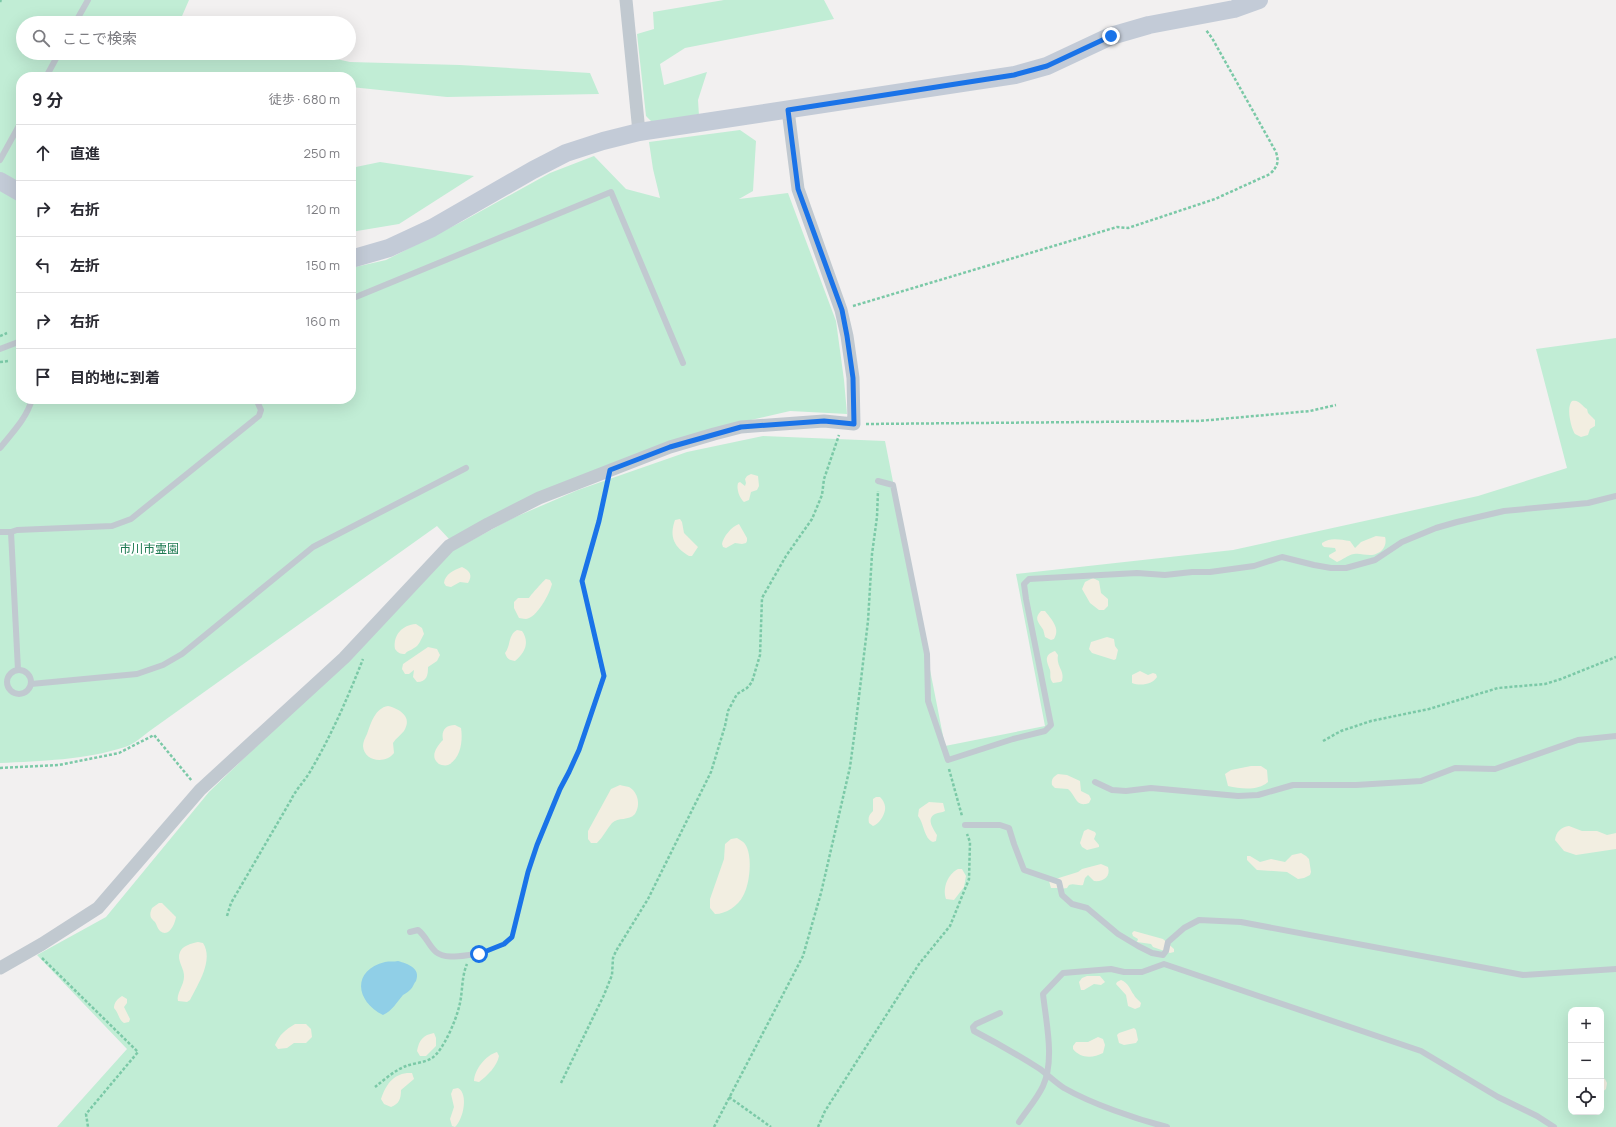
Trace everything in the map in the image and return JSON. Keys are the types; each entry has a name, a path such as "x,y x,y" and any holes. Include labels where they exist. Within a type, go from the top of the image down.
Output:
{"street":[{"path":"626,0 639,132"},
{"path":"356,258 389,248 432,228 532,170 566,153 603,141 639,132 1014,75 1047,66 1111,36 1149,25 1234,9 1258,0"},
{"path":"0,968 98,908 200,790 344,658 449,546 539,498 670,447 741,427 824,421 849,424 853,378 842,310 798,189 788,110"},
{"path":"0,181 16,190"}],"lane":[{"path":"79,16 88,0"},
{"path":"49,72 55,60"},
{"path":"0,160 16,131"},
{"path":"356,297 611,192 683,363"},
{"path":"0,349 16,343"},
{"path":"0,448 25,416 30,404"},
{"path":"0,532 112,526 131,519 260,416 258,404"},
{"path":"31,684 137,674 170,662 182,654 313,547 466,468"},
{"path":"878,481 893,485 927,654 928,701 948,760 1013,739 1045,731 1051,725 1026,599 1024,584 1029,579 1137,573 1165,575 1210,572 1254,566 1282,557 1319,566 1346,568 1375,560 1408,539 1436,528 1457,522 1504,511 1588,503 1616,496"},
{"path":"11,532 18,670"},
{"path":"18,670 28,674 31,684 29,690 23,694 16,695 10,691 6,685 7,678 11,672 18,670"},
{"path":"1095,782 1112,790 1126,791 1151,788 1238,796 1258,795 1293,785 1356,785 1421,782 1455,768 1495,769 1578,740 1616,736"},
{"path":"965,825 1000,825 1010,828 1014,844 1024,870 1058,882 1062,895 1072,904 1087,908 1118,934 1152,953 1163,955 1166,951 1168,942 1184,928 1199,920 1241,922 1523,976 1616,969"},
{"path":"410,932 418,930 425,935 436,952 444,955 454,957 479,954"},
{"path":"1019,1122 1042,1086 1046,1074 1048,1041 1042,994 1063,973 1111,969 1124,972 1142,972 1164,964 1421,1051 1498,1097 1537,1116 1554,1127"},
{"path":"1000,1013 976,1024 973,1027 974,1031 1002,1045 1046,1074 1064,1088 1126,1114 1167,1127"}],"path":[{"path":"842,310 1117,227 1128,228 1215,199 1270,174 1277,167 1278,160 1276,152 1212,38 1195,17"},
{"path":"0,336 7,333"},
{"path":"0,362 9,361"},
{"path":"561,1083 604,995 612,975 613,958 616,951 648,899 711,772 728,711 737,694 748,688 752,682 760,655 762,598 786,556 812,519 822,495 824,479 849,424 1199,421 1310,411 1336,405"},
{"path":"375,1087 384,1079 405,1066 431,1058 437,1054 449,1032 460,1006 461,985 467,964 479,954 504,944 512,937 528,872 537,845 560,789 579,750 604,676 582,581 599,521 610,470"},
{"path":"714,1127 803,956 825,877 850,767 857,716 868,621 872,554 877,516 878,481"},
{"path":"227,916 231,903 296,791 314,765 343,710 366,652"},
{"path":"1323,741 1341,731 1371,721 1429,709 1498,688 1545,684 1561,680 1616,657"},
{"path":"0,768 59,765 119,754 154,735 194,784"},
{"path":"818,1127 825,1111 919,964 950,926 969,879 970,842 958,806 948,760"},
{"path":"33,949 138,1052 86,1114 88,1127"},
{"path":"729,1097 771,1127"}],"green space":[{"name":"市川市霊園","path":"0,0 189,0 182,16 16,16 16,60 341,60 350,62 460,65 590,73 599,94 447,97 356,88 356,72 16,72 16,404 356,404 356,267 386,260 463,221 550,173 594,156 626,189 660,198 653,169 649,142 740,130 756,141 753,191 739,199 788,193 836,321 847,414 790,411 703,431 449,539 437,526 132,744 94,755 0,763"},
{"path":"724,0 824,0 834,19 685,48 660,64 664,85 707,72 698,100 699,116 652,122 646,116 637,34 654,29 653,12"},
{"path":"380,162 474,176 399,224 356,231 356,167"},
{"path":"1616,338 1616,1127 57,1127 127,1049 37,955 106,917 209,792 346,660 452,551 513,518 578,490 687,452 763,436 885,441 945,746 1045,726 1016,574 1233,550 1478,496 1567,468 1536,349"}],"sand":[{"path":"1572,401 1577,401 1580,403 1587,409 1588,413 1595,420 1595,426 1590,429 1588,435 1581,437 1573,431 1569,412"},
{"path":"751,474 758,476 759,486 757,490 751,492 749,500 744,502 739,494 738,483 740,482 745,486 745,479"},
{"path":"680,519 684,533 698,547 692,556 684,553 674,541 673,526 675,520"},
{"path":"739,524 747,538 746,543 735,543 726,548 723,547 722,544 726,535 731,529"},
{"path":"1376,536 1385,537 1386,541 1382,550 1377,554 1358,554 1347,556 1337,562 1329,557 1329,555 1336,551 1335,548 1324,547 1322,545 1325,541 1332,539 1350,541 1355,548 1361,542"},
{"path":"462,567 470,574 468,583 460,582 451,587 446,586 444,583 446,577 453,571"},
{"path":"1093,578 1099,581 1101,593 1108,599 1108,606 1104,610 1099,610 1090,603 1082,589 1085,582"},
{"path":"546,579 550,580 552,584 549,593 539,610 530,618 519,618 514,608 514,602 518,598 529,598"},
{"path":"1041,611 1045,611 1056,627 1056,635 1054,639 1051,640 1045,637 1037,620"},
{"path":"416,624 422,628 424,634 420,642 416,647 405,654 399,653 395,649 395,639 397,635 407,626"},
{"path":"517,630 522,631 526,639 526,643 524,651 515,661 508,659 505,653 512,635"},
{"path":"1107,637 1114,639 1115,646 1118,650 1116,659 1114,660 1092,653 1089,649 1091,642"},
{"path":"428,647 437,649 440,655 437,661 428,667 425,679 417,682 413,677 414,670 409,674 405,674 402,669 403,664"},
{"path":"1055,651 1058,655 1058,663 1063,677 1062,681 1053,683 1047,657"},
{"path":"1140,671 1148,675 1153,673 1156,674 1157,677 1152,682 1146,684 1132,683 1132,675"},
{"path":"388,706 397,709 404,714 407,722 404,731 393,743 394,753 386,759 376,760 367,755 364,751 363,743 374,717 380,710"},
{"path":"455,725 461,728 462,738 460,749 456,758 448,765 440,764 436,761 434,755 435,752 438,745 443,740 443,733 445,729 449,726"},
{"path":"1251,766 1261,766 1267,770 1268,782 1254,788 1238,788 1228,786 1225,774 1231,770"},
{"path":"1058,774 1067,775 1080,781 1081,791 1089,795 1091,799 1089,803 1079,803 1068,789 1055,788 1052,785 1052,780"},
{"path":"620,785 629,787 635,792 638,799 638,807 635,814 630,818 614,821 597,843 591,843 588,839 588,831 611,789"},
{"path":"876,797 881,798 885,808 884,815 881,820 873,826 869,823 869,818 873,811 873,799"},
{"path":"929,802 943,803 945,811 935,814 931,818 931,824 937,835 936,841 933,842 928,838 918,816 919,809"},
{"path":"1569,826 1582,831 1597,831 1607,835 1616,833 1616,849 1576,855 1564,851 1555,840 1561,829"},
{"path":"1088,829 1095,832 1096,834 1094,839 1099,847 1087,850 1082,847 1080,843 1084,831"},
{"path":"737,838 744,843 749,855 750,870 747,885 741,900 735,906 723,913 715,914 710,908 710,899 724,859 725,844 731,839"},
{"path":"1301,853 1309,859 1311,872 1310,875 1298,879 1287,872 1257,870 1247,860 1247,856 1250,856 1260,862 1271,859 1285,862 1292,855"},
{"path":"1101,864 1108,867 1109,871 1106,878 1103,880 1094,881 1088,875 1085,878 1083,885 1073,884 1069,885 1067,888 1051,888 1049,881"},
{"path":"958,869 962,869 966,876 964,887 954,900 946,899 945,886 951,874"},
{"path":"159,903 162,903 176,917 173,926 166,933 163,933 158,929 150,916 152,908"},
{"path":"1134,931 1163,939 1174,949 1174,952 1170,953 1153,947 1151,944 1137,942 1138,939 1133,936 1132,933"},
{"path":"198,942 203,943 206,950 207,957 204,972 190,1000 187,1002 178,1001 178,995 184,977 179,958 180,952 185,946"},
{"path":"1087,976 1100,976 1105,982 1101,985 1094,984 1084,990 1081,990 1079,982 1082,978"},
{"path":"1121,980 1128,985 1135,997 1141,1003 1140,1007 1135,1009 1128,1006 1126,995 1116,984"},
{"path":"122,996 127,999 127,1003 124,1007 130,1019 129,1022 124,1023 114,1008 116,1001"},
{"path":"295,1024 306,1024 311,1029 312,1037 306,1043 294,1043 287,1048 278,1049 275,1045 281,1035"},
{"path":"1134,1028 1136,1030 1138,1040 1136,1043 1124,1045 1119,1043 1117,1035 1119,1033"},
{"path":"434,1033 436,1038 436,1046 426,1056 420,1056 417,1051 420,1041 427,1035"},
{"path":"1098,1037 1103,1039 1105,1045 1103,1053 1087,1057 1080,1055 1073,1049 1076,1042 1088,1042"},
{"path":"497,1052 499,1056 498,1060 492,1070 479,1082 474,1081 476,1072 481,1064 489,1056"},
{"path":"412,1073 414,1079 401,1090 401,1096 398,1103 391,1107 384,1104 381,1099 387,1085 397,1076"},
{"path":"1604,1079 1607,1083 1606,1089 1604,1091"},
{"path":"458,1088 463,1096 464,1107 458,1124 455,1127 452,1126 450,1119 454,1107 451,1094 453,1089"}],"water":[{"path":"398,961 413,967 417,973 416,981 411,989 403,995 392,1009 383,1015 367,1002 361,986 362,979 374,966 385,962"}],"route":[{"path":"479,954 504,944 512,937 528,872 537,845 560,789 579,750 604,676 582,581 599,521 610,470 670,447 741,427 824,421 854,424 853,378 842,310 798,189 788,110 1014,75 1047,66 1111,36"}]}
